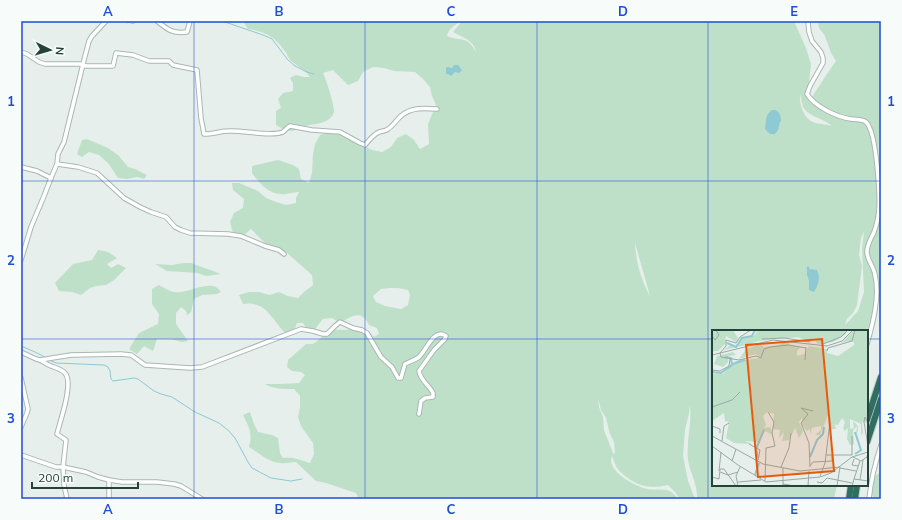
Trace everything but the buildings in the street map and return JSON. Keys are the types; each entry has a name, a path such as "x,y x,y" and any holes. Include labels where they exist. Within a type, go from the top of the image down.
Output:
{"highway":[{"path":"868,417 881,376"},
{"path":"868,439 881,399"},
{"path":"850,499 851,486"},
{"path":"855,499 857,486"}],"street":[{"path":"21,260 31,227 57,164 58,154 64,142 90,41 92,36 106,21"},
{"path":"157,21 175,33 187,32 190,21"},
{"path":"808,21 812,41 821,52 823,64 807,94 813,102 826,110 845,118 862,120 866,122 870,127 874,143 878,173 879,215 868,245 867,253 875,275 877,291 868,340"},
{"path":"21,52 45,64 113,66 116,53 133,55 149,61 168,61 173,65 197,70 204,134 229,131 278,133 283,132 290,126 312,130 340,132 366,145 374,135 388,129 408,111 424,108 438,109"},
{"path":"57,164 78,167 97,173 124,198 150,212 166,217 175,227 181,230 190,233 241,236 279,250 284,254"},
{"path":"21,167 37,171 51,178"},
{"path":"40,360 71,355 121,354 131,355 146,365 190,368 202,367 301,329 327,334 340,322 362,330 367,334 380,357 392,367 398,378 401,378 405,364 418,359 432,339 440,334 443,334 446,336 446,339 434,350 419,371 419,374 433,393 433,396 421,400 419,414"},
{"path":"21,352 64,371 67,375 68,393 57,434 66,440 63,468 67,499"},
{"path":"21,378 28,409 21,427"},
{"path":"869,499 871,482 881,445"},
{"path":"21,455 56,467 86,472 109,480 174,484 181,486 202,499"},
{"path":"109,480 109,499"}],"green space":[{"path":"243,21 461,21 454,25 447,36 467,41 476,52 471,42 453,32 462,21 794,21 806,48 811,64 808,92 812,97 836,61 831,53 825,36 819,28 818,21 879,21 881,27 881,118 878,170 881,193 881,294 868,330 712,330 712,486 837,486 834,499 697,499 696,489 688,460 690,406 685,430 683,456 688,481 695,499 680,499 668,485 648,487 638,484 624,475 617,468 612,456 611,462 613,467 629,481 647,489 668,491 673,493 678,499 359,499 356,493 316,481 296,462 276,462 268,459 249,447 251,438 250,431 243,415 250,412 258,432 278,438 280,453 283,458 294,458 310,463 314,454 313,443 301,426 298,417 300,396 294,389 275,388 265,384 299,383 305,375 301,372 292,371 287,367 288,360 306,344 313,344 330,331 362,328 374,337 379,334 377,328 369,325 363,317 356,315 341,323 332,318 323,319 315,329 307,329 303,323 297,323 295,329 289,336 264,309 252,304 243,304 239,295 249,292 259,292 269,295 279,292 298,298 313,285 312,275 286,252 266,244 251,229 243,236 233,233 230,222 234,213 243,208 244,199 233,190 232,183 239,183 258,191 266,198 276,202 286,205 296,203 296,198 299,192 280,194 270,191 258,181 252,173 252,166 278,160 293,165 299,169 301,179 309,183 312,173 315,144 320,135 330,132 340,134 372,150 382,152 391,147 397,138 406,134 414,140 420,149 429,144 428,124 436,105 430,87 415,72 394,71 373,67 363,72 358,81 348,85 333,70 323,73 333,105 334,112 332,116 321,123 301,127 292,131 285,130 276,125 276,111 281,108 278,99 283,93 293,91 293,83 290,78 296,75 310,77 291,61 281,45 269,35 248,29","holes":["800,94 805,110 832,126 815,123 810,120 802,110","864,231 862,249 864,292 858,311 845,325 847,319 853,313 857,305 862,266 859,255 861,238","635,243 650,296 638,264","398,288 408,290 410,295 408,305 401,309 385,306 376,302 373,296 381,289","598,398 601,410 606,418 610,434 614,442 614,454 604,430 603,417 599,407"]},
{"path":"87,139 108,148 119,156 128,167 147,175 144,179 137,177 127,179 118,178 108,163 99,155 89,152 82,157 77,154 82,140"},
{"path":"98,250 108,252 117,258 107,264 111,268 118,264 126,268 114,280 106,285 90,288 81,295 72,292 59,291 55,283 73,264 92,260"},
{"path":"191,263 221,274 206,276 197,273 167,271 155,264 172,265"},
{"path":"159,285 174,292 212,286 217,287 221,292 217,294 202,295 194,299 191,312 187,315 186,311 181,307 176,313 176,324 188,341 182,342 170,339 157,339 153,351 144,346 137,354 129,349 139,333 158,324 159,314 152,304 152,289"},
{"path":"881,472 881,499 874,499 869,488 869,480"}],"water":[{"path":"454,65 458,65 462,70 459,73 455,72 451,76 446,74 446,68 452,68"},
{"path":"772,110 778,111 781,119 778,130 775,134 770,134 765,129 767,116"},
{"path":"808,266 810,269 817,270 819,276 817,287 814,292 809,290 809,281 806,268"}],"waterway":[{"path":"123,21 128,23 130,21"},
{"path":"222,21 272,39 288,60 295,66 314,74"},
{"path":"21,346 45,357"},
{"path":"49,360 56,363 104,365 108,367 111,379 113,381 134,378 138,379 154,391 172,397 195,412 219,423 235,438 252,468 271,478 291,481 302,479"}],"tunnel":[{"path":"868,410 881,416"}]}
